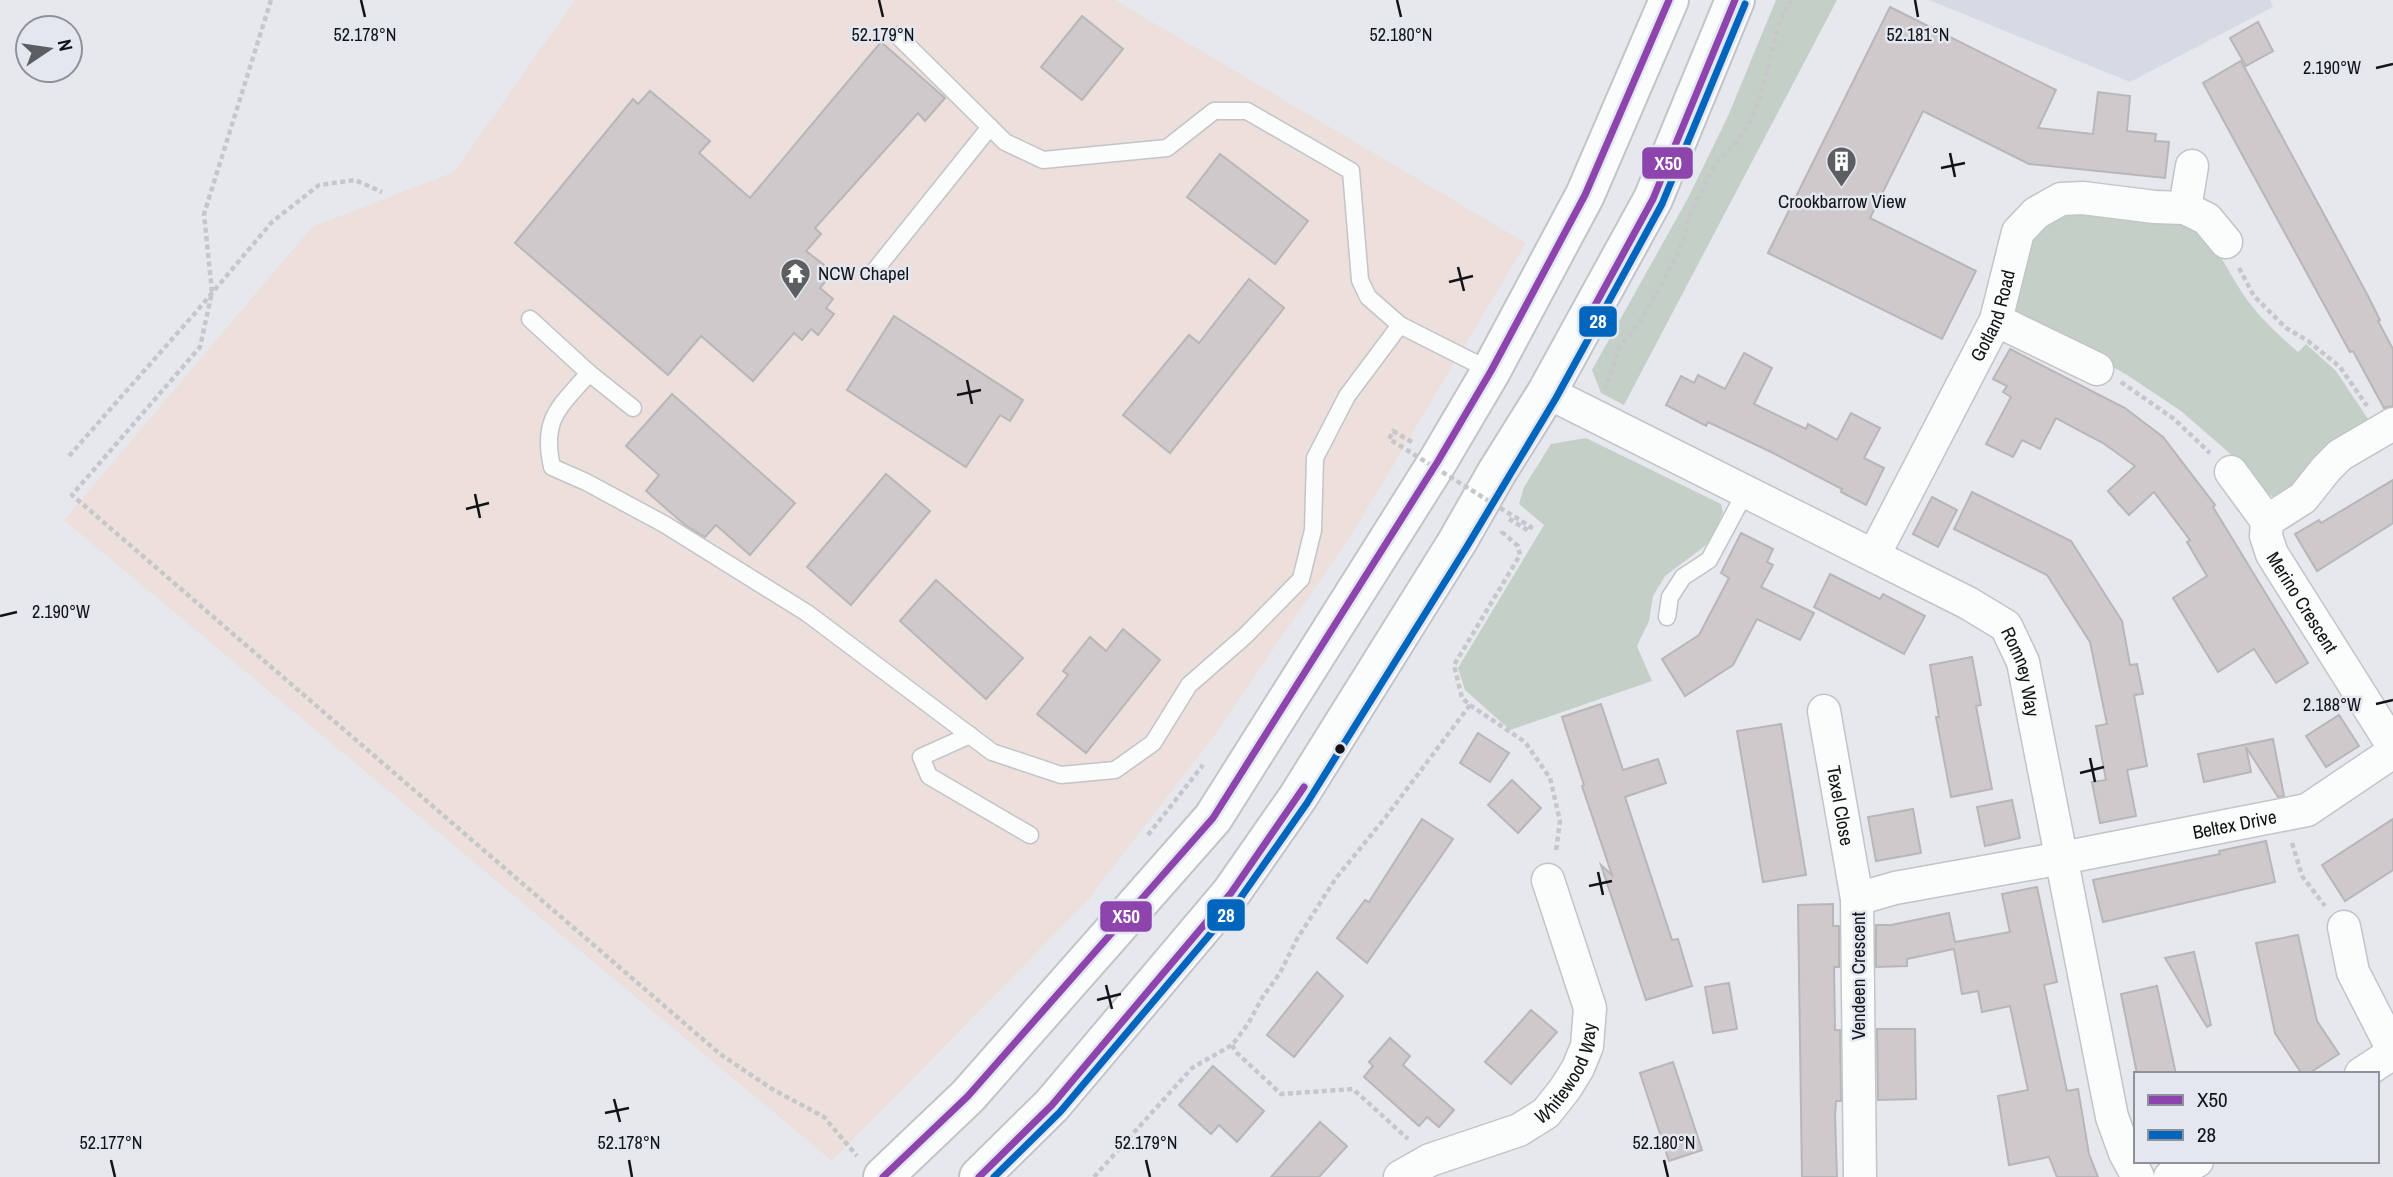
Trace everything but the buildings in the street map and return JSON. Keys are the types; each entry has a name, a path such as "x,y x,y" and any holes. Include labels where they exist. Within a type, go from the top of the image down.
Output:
{"main road":[{"path":"883,1177 968,1096 1213,818 1431,473 1491,371 1585,195 1669,0"},
{"path":"979,1177 1052,1105 1231,893 1298,797 1547,392 1653,199 1735,0"}],"street":[{"path":"2192,166 2185,208 2207,219 2226,242"},
{"name":"Gotland Road","path":"1874,555 1996,320 2018,232 2047,205 2061,199 2082,198 2185,208"},
{"path":"1996,320 2096,369"},
{"name":"Romney Way","path":"1547,392 1874,555 1968,603 2006,626 2023,662 2112,1117 2125,1153 2138,1177"},
{"path":"2231,472 2267,521 2303,498 2340,455 2387,428"},
{"name":"Merino Crescent","path":"2267,521 2266,536 2272,554 2393,746"},
{"name":"Texel Close","path":"1824,711 1857,899"},
{"name":"Beltex Drive","path":"2062,858 2306,810 2393,752"},
{"name":"Vendeen Crescent","path":"1860,1177 1857,899 1895,888 2062,858"},
{"name":"Whitewood Way","path":"1400,1177 1430,1160 1519,1130 1546,1113 1565,1089 1587,1046 1590,1008 1548,880"},
{"path":"2344,927 2353,972 2393,1052 2364,1072"},
{"path":"2170,1177 2194,1163"}],"lane":[{"path":"897,35 1005,142 1043,160 1167,148 1214,111 1247,111 1351,171 1360,280 1368,298 1399,325 1491,371"},
{"path":"876,270 990,127"},
{"path":"530,319 632,408"},
{"path":"589,373 553,415 547,445 552,467 664,524 807,613 992,752 1061,775 1115,769 1153,743 1189,685 1245,636 1301,579 1313,530 1315,458 1347,396 1399,325"},
{"path":"1667,617 1670,597 1683,577 1709,560 1746,491"},
{"path":"970,735 921,757 929,776 1030,835"}],"path":[{"path":"271,0 204,214 212,292 200,347 72,495 720,1054 772,1088 824,1117 848,1145"},
{"path":"1604,395 1619,348 1644,315 1665,278 1684,240 1692,210 1715,164 1738,141 1753,116 1779,24 1791,0"},
{"path":"69,456 272,222 319,185 355,180 382,192"},
{"path":"2226,242 2254,296 2286,328 2308,341 2340,367 2367,406 2387,428"},
{"path":"2096,369 2174,419 2231,472"},
{"path":"1412,442 1393,431 1389,439 1531,527 1530,531 1509,519"},
{"path":"1513,508 1502,532 1518,546 1520,555 1454,665 1462,698 1524,743 1550,778 1560,821 1556,854 1548,880"},
{"path":"1094,1177 1192,1068 1232,1045 1280,973 1297,939 1336,878 1470,705"},
{"path":"2284,814 2302,876 2344,927"},
{"path":"1232,1045 1237,1053 1281,1094 1353,1089 1430,1160"}],"shaded area":[{"path":"575,0 1115,0 1526,243 1357,526 1217,732 1087,901 832,1161 64,520 312,227 454,172"},
{"path":"1776,0 1837,0 1624,405 1601,393 1592,370 1688,198 1728,116"},
{"path":"1929,0 2270,0 2273,7 2130,82"},
{"path":"2071,209 2176,221 2201,234 2218,254 2259,315 2298,352 2306,344 2336,371 2370,422 2287,495 2274,497 2263,492 2242,464 2181,411 2127,375 2071,343 2010,318 2033,231"},
{"path":"1586,438 1721,504 1723,512 1705,546 1665,576 1653,596 1649,621 1637,646 1652,681 1510,730 1465,690 1458,668 1544,525 1519,504 1524,487 1551,444"}],"transit line":[{"name":"X50","path":"883,1177 968,1096 1213,818 1438,461 1491,371 1585,195 1669,0"},
{"name":"X50","path":"1587,320 1653,199 1735,0"},
{"name":"28","path":"994,1177 1060,1112 1239,900 1307,803 1556,398 1662,204 1745,4"},
{"name":"X50","path":"979,1177 1052,1105 1231,893 1304,787"}],"place":[{"name":"Crookbarrow View","path":"1842,189"},
{"name":"NCW Chapel","path":"795,300"}]}
